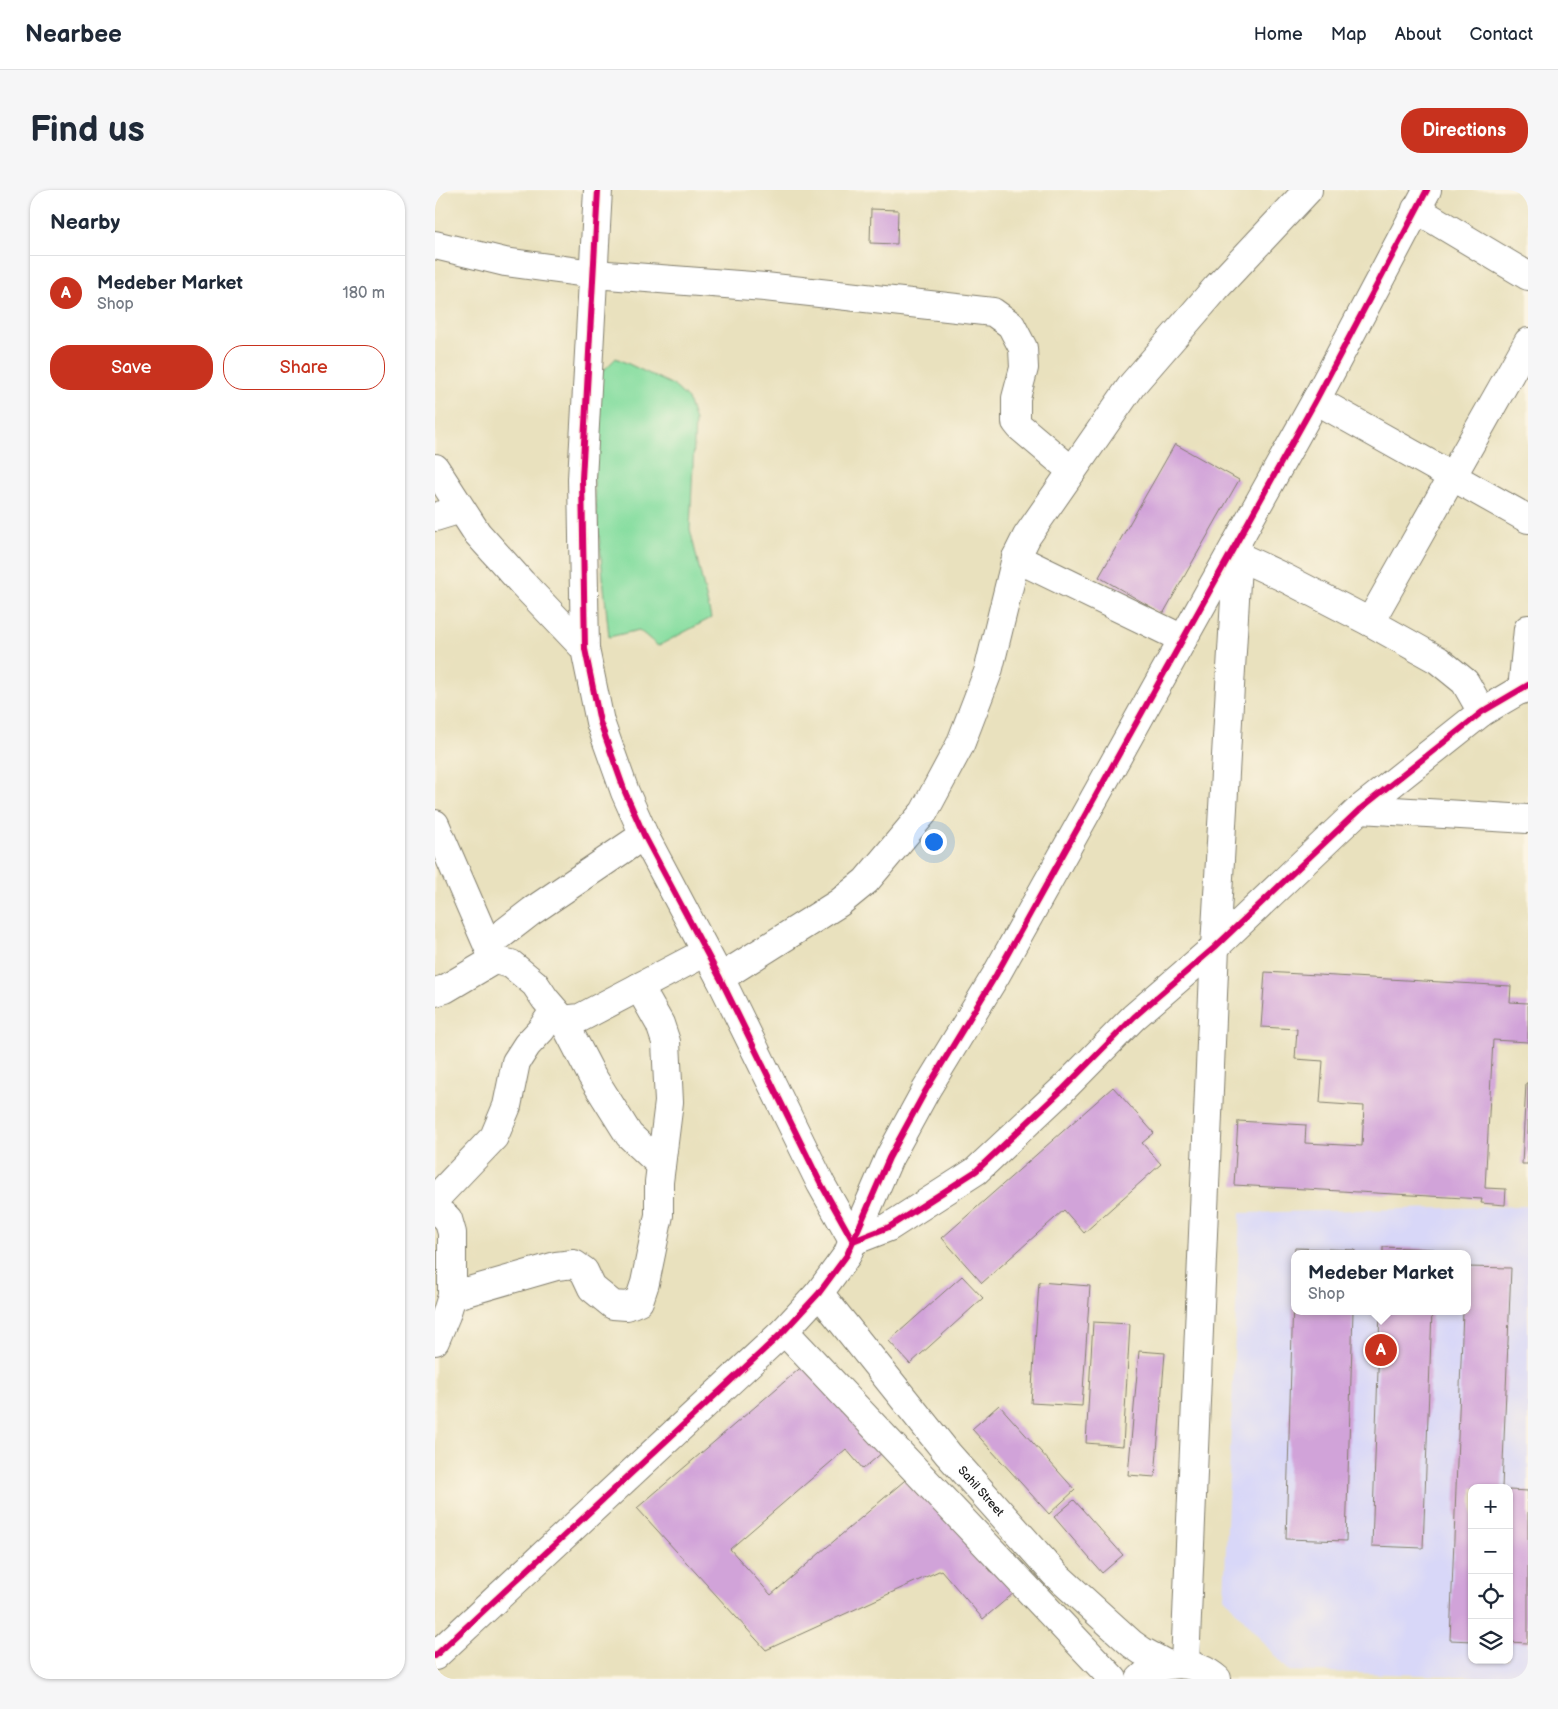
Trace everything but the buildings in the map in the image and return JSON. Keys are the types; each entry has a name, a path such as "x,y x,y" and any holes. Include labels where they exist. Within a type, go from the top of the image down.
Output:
{"street":[{"path":"598,190 582,479 585,650 600,722 625,792 644,836 720,978 821,1184 853,1240"},
{"path":"720,978 839,903 866,881 924,812 960,745 988,672 1016,558 1027,536 1132,385 1216,288 1308,190"},
{"path":"435,1656 784,1331 834,1276 853,1240 889,1158 926,1090 995,975 1183,640 1238,548 1421,200 1528,276"},
{"path":"435,245 505,262 594,274 765,287 993,312 1011,325 1023,348 1024,368 1016,398 1016,422 1072,471"},
{"path":"1370,622 1528,342"},
{"path":"1316,400 1528,519"},
{"path":"435,468 477,533 521,583 585,650"},
{"path":"435,517 461,509"},
{"path":"1238,548 1270,571 1370,622 1438,660 1465,682 1482,712"},
{"path":"1140,1679 1158,1668 1176,1665 1238,548"},
{"path":"1016,558 1183,640"},
{"path":"853,1240 889,1227 976,1171 1134,1017 1215,947 1360,809 1482,712 1525,687 1528,629"},
{"path":"1360,809 1528,819"},
{"path":"435,824 491,952 511,964 535,984 559,1015 592,1076 629,1135 661,1165"},
{"path":"435,992 445,989 491,952 532,911 644,836"},
{"path":"435,1199 494,1137 507,1106 516,1062 527,1045 541,1030 559,1015 580,1018 706,952"},
{"path":"451,1296 556,1266 574,1264 584,1271 592,1288 613,1305 627,1306 639,1301 645,1283 659,1215 659,1182 669,1102 666,1042 660,1024 639,987"},
{"path":"435,1209 448,1219 452,1233 451,1296 446,1315 435,1341"},
{"name":"Sahil Street","path":"819,1294 948,1454 1055,1574 1131,1644 1142,1651 1176,1665 1199,1668 1212,1674 1217,1679"},
{"path":"784,1331 1113,1679"},
{"path":"920,1473 948,1454"},
{"path":"1031,1591 1055,1574"}],"shaded area":[{"path":"1528,1206 1528,1678 1288,1671 1224,1597 1240,1213"}],"green space":[{"path":"616,358 673,385 688,399 695,421 690,529 711,618 658,646 639,630 609,637 594,487 595,379"}],"cycle path":[{"path":"598,190 582,479 585,649 600,722 625,792 644,835 720,978 821,1184 853,1241 889,1227 976,1171 1062,1090 1134,1017 1215,947 1360,809 1482,712 1528,685"},
{"path":"435,1656 784,1331 819,1293 847,1255 889,1158 926,1090 996,975 1316,400 1427,190"}],"place":[{"name":"Medeber Market","path":"1381,1350"}]}
